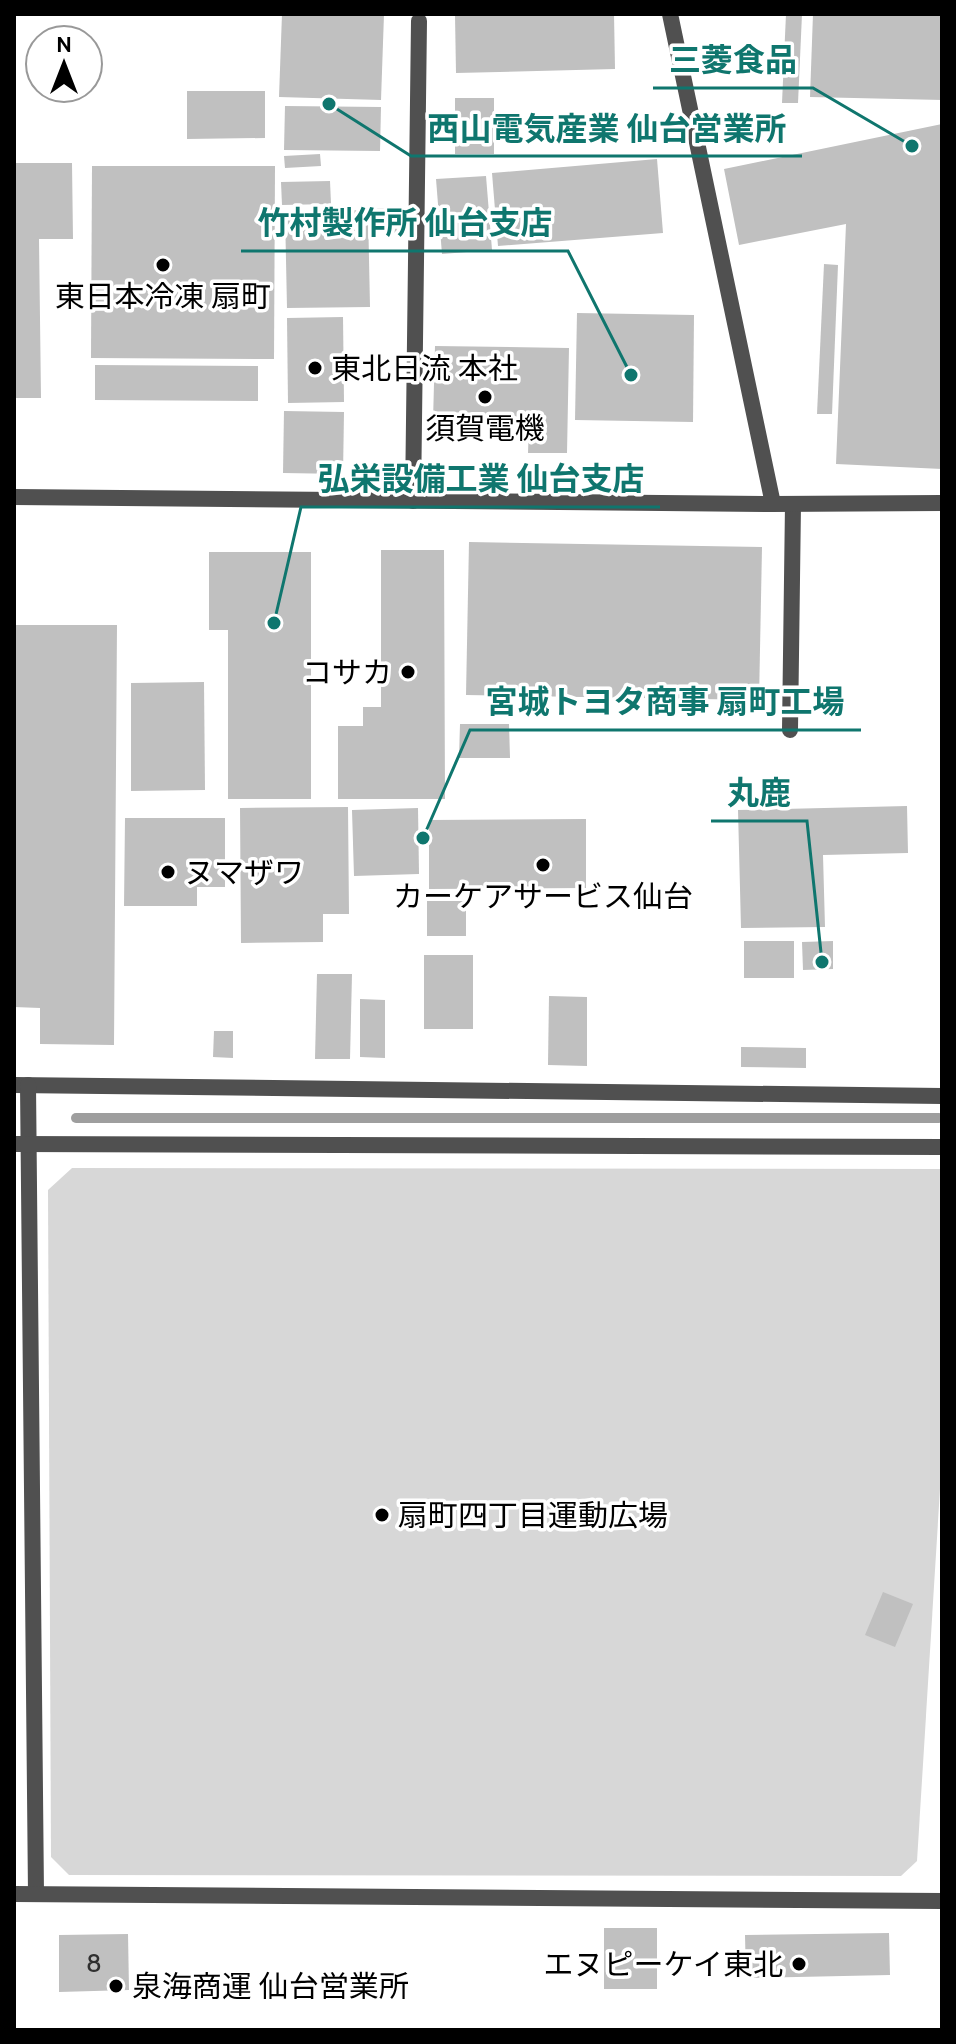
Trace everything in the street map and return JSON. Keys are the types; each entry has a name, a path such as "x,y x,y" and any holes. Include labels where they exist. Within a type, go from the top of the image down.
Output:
{"street":[{"path":"670,14 773,504"},
{"path":"413,501 419,21"},
{"path":"14,497 942,503"},
{"path":"790,730 793,504"},
{"path":"36,1894 21,1085 942,1096"},
{"path":"21,1144 942,1147"},
{"path":"14,1894 942,1901"}],"shaded area":[{"path":"72,1168 941,1169 942,1457 917,1861 901,1876 69,1875 51,1857 48,1190"}],"building":[{"path":"282,14 384,14 381,100 279,97"},
{"path":"614,14 615,69 456,73 455,15"},
{"path":"786,14 802,14 798,103 782,103"},
{"path":"813,14 942,14 942,100 810,97"},
{"path":"187,91 265,91 265,138 187,139"},
{"path":"455,98 494,98 494,154 455,154"},
{"path":"285,106 381,107 380,151 284,150"},
{"path":"942,124 942,469 836,464 846,224 739,245 724,169"},
{"path":"320,154 321,166 285,168 284,156"},
{"path":"657,159 663,233 498,246 492,173"},
{"path":"14,163 72,163 73,239 39,239 41,398 14,398"},
{"path":"92,166 275,166 274,359 91,358"},
{"path":"486,176 492,250 442,254 436,179"},
{"path":"330,181 331,204 282,205 281,182"},
{"path":"373,208 400,208 400,233 373,233"},
{"path":"368,210 370,307 287,308 285,212"},
{"path":"824,264 838,265 832,414 817,414"},
{"path":"577,313 694,315 693,422 575,420"},
{"path":"343,317 344,402 288,403 287,318"},
{"path":"435,346 569,348 567,453 528,453 529,423 433,421"},
{"path":"95,365 258,366 258,401 95,400"},
{"path":"284,411 344,412 343,474 283,473"},
{"path":"469,542 762,547 759,700 466,695"},
{"path":"381,550 444,550 445,799 338,799 338,726 363,726 363,707 381,707"},
{"path":"209,552 311,552 311,799 228,799 228,630 209,630"},
{"path":"14,625 117,625 114,1045 40,1044 40,1008 14,1007"},
{"path":"204,682 205,790 131,791 131,683"},
{"path":"460,724 509,724 510,758 459,758"},
{"path":"907,806 908,853 823,855 825,927 741,928 738,810"},
{"path":"348,807 349,914 323,914 323,942 241,943 240,808"},
{"path":"418,808 419,874 354,876 352,810"},
{"path":"125,818 225,818 225,887 197,887 197,906 124,906"},
{"path":"586,819 586,888 429,889 429,820"},
{"path":"427,901 466,901 466,936 427,936"},
{"path":"744,941 794,941 794,978 744,978"},
{"path":"833,941 833,969 803,970 802,942"},
{"path":"424,955 473,955 473,1029 424,1029"},
{"path":"317,974 352,974 350,1059 315,1059"},
{"path":"549,996 587,997 587,1066 548,1065"},
{"path":"360,999 385,1000 385,1058 360,1057"},
{"path":"214,1031 233,1031 233,1058 213,1057"},
{"path":"741,1047 806,1048 806,1068 741,1067"},
{"path":"883,1592 913,1604 895,1647 865,1635"},
{"path":"604,1928 657,1928 657,1989 604,1989"},
{"path":"889,1933 890,1975 746,1978 745,1935"},
{"path":"128,1934 129,1990 59,1992 59,1935"}],"waterway":[{"path":"76,1118 939,1118"}],"place":[{"name":"西山電気産業 仙台営業所","path":"329,104"},
{"name":"三菱食品","path":"912,146"},
{"name":"東日本冷凍 扇町","path":"163,265"},
{"name":"東北日流 本社","path":"315,368"},
{"name":"竹村製作所 仙台支店","path":"631,375"},
{"name":"須賀電機","path":"485,397"},
{"name":"弘栄設備工業 仙台支店","path":"274,623"},
{"name":"コサカ","path":"408,672"},
{"name":"宮城トヨタ商事 扇町工場","path":"423,838"},
{"name":"カーケアサービス仙台","path":"543,865"},
{"name":"ヌマザワ","path":"168,872"},
{"name":"丸鹿","path":"822,962"},
{"name":"扇町四丁目運動広場","path":"382,1515"},
{"name":"エヌピーケイ東北","path":"799,1964"},
{"name":"泉海商運 仙台営業所","path":"116,1986"}]}
